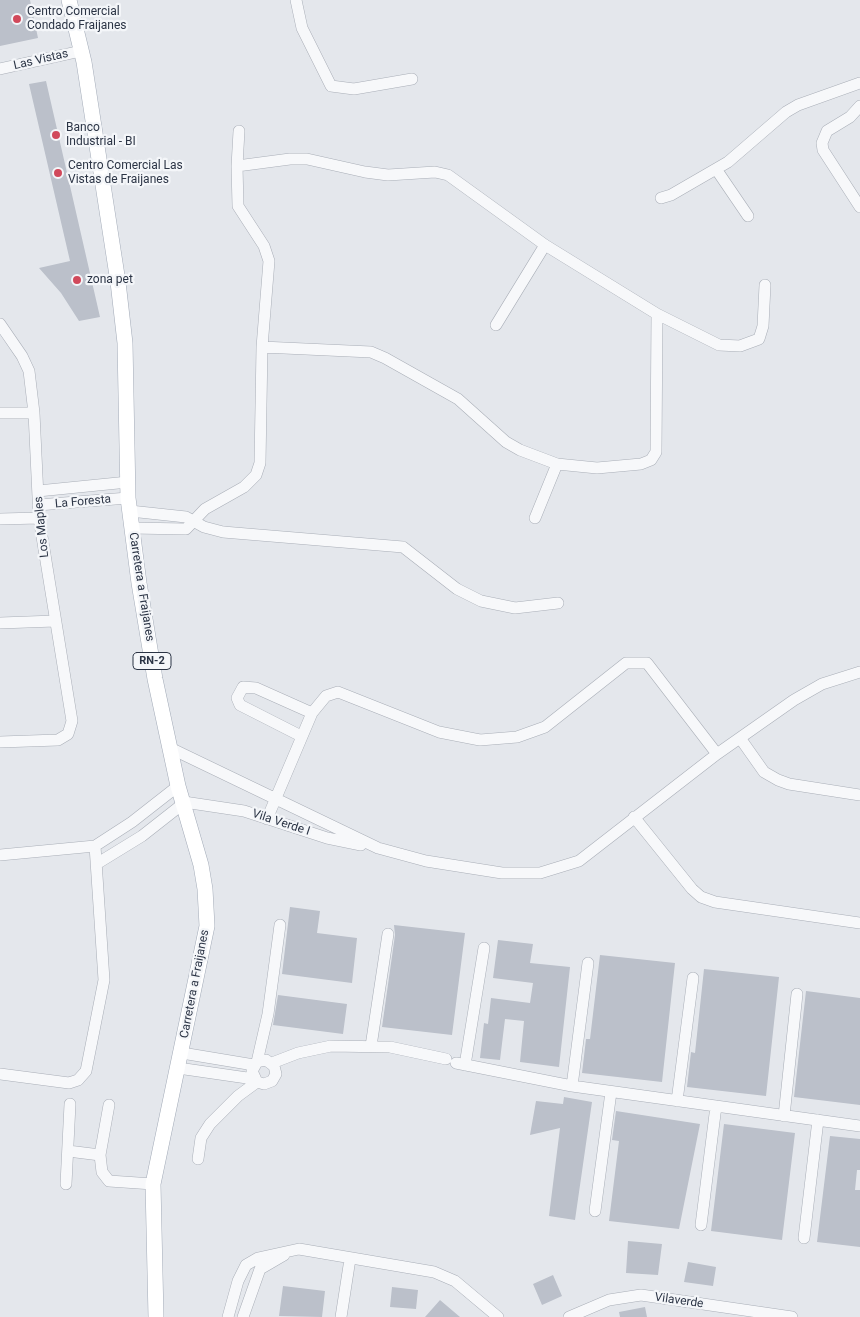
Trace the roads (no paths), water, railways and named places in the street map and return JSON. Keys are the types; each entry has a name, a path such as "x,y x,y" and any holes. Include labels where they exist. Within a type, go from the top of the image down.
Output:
{"main road":[{"name":"Carretera a Fraijanes","path":"69,0 81,50 122,317 129,505 132,528 155,679 178,786 184,802 202,873 207,926 153,1184 156,1317"}],"street":[{"path":"296,0 302,28 331,86 354,89 412,79"},
{"name":"Las Vistas","path":"0,69 81,50"},
{"path":"662,198 716,170 798,105 860,83"},
{"path":"860,106 850,117 827,131 822,143 823,150 860,207"},
{"path":"132,528 186,529 205,509 244,487 256,475 260,463 262,347 269,261 264,246 238,206 237,166 239,132"},
{"path":"237,166 290,159 307,159 365,172 388,174 435,172 448,175 545,245 657,314 718,345 740,346 759,339 763,326 765,285"},
{"path":"716,170 748,216"},
{"path":"496,325 545,245"},
{"path":"262,347 370,352 385,358 458,398 506,442 520,450 557,464 597,468 641,464 651,460 656,452 657,314"},
{"name":"Los Maples","path":"0,325 22,356 28,372 34,412 39,518 72,721 68,734 58,740 0,742"},
{"path":"0,413 34,412"},
{"path":"535,518 557,464"},
{"name":"La Foresta","path":"38,491 128,482"},
{"name":"La Foresta","path":"38,506 129,505 186,517 192,522 223,532 403,547 458,589 482,601 515,608 558,603"},
{"path":"0,519 39,518"},
{"path":"0,623 55,621"},
{"path":"267,819 312,713 326,696 338,692 439,732 480,740 517,737 545,727 626,664 647,663 717,754"},
{"path":"170,748 378,848 426,861 502,873 540,873 579,861 634,816 794,700 822,684 860,672"},
{"path":"301,736 240,705 237,698 243,687 256,688 312,713"},
{"path":"740,738 764,772 778,780 789,784 860,795"},
{"path":"0,855 95,846 132,822 178,786"},
{"path":"98,863 142,836 184,802"},
{"name":"Vila Verde I","path":"184,802 244,811 327,838 378,848"},
{"path":"634,816 692,888 702,897 715,902 860,923"},
{"path":"0,1074 68,1083 78,1080 86,1071 104,980 98,863 95,846"},
{"path":"255,1080 252,1071 256,1063 271,998 280,925"},
{"path":"371,1046 388,934"},
{"path":"456,1062 484,948"},
{"path":"572,1086 588,963"},
{"path":"677,1101 693,978"},
{"path":"784,1116 797,994"},
{"path":"180,1061 256,1063 263,1060 272,1063 298,1053 331,1046 390,1047 572,1086 860,1126"},
{"path":"180,1061 264,1084 272,1081 276,1070 272,1063"},
{"path":"198,1158 201,1138 210,1124 255,1080"},
{"path":"595,1212 611,1092"},
{"path":"66,1184 70,1104"},
{"path":"109,1104 100,1155 102,1172 109,1181 153,1184"},
{"path":"701,1225 716,1106"},
{"path":"804,1238 818,1120"},
{"path":"68,1152 100,1155"},
{"path":"243,1317 260,1269 292,1250"},
{"path":"228,1317 238,1281 246,1265 258,1258 292,1250 306,1250 434,1272 455,1281 498,1317"},
{"path":"341,1317 350,1258"},
{"name":"Vilaverde","path":"569,1317 610,1300 640,1295 792,1317"}],"place":[{"name":"Centro Comercial Condado Fraijanes","path":"17,19"},
{"name":"Banco Industrial - BI","path":"56,135"},
{"name":"Centro Comercial Las Vistas de Fraijanes","path":"58,173"},
{"name":"zona pet","path":"77,280"}]}
